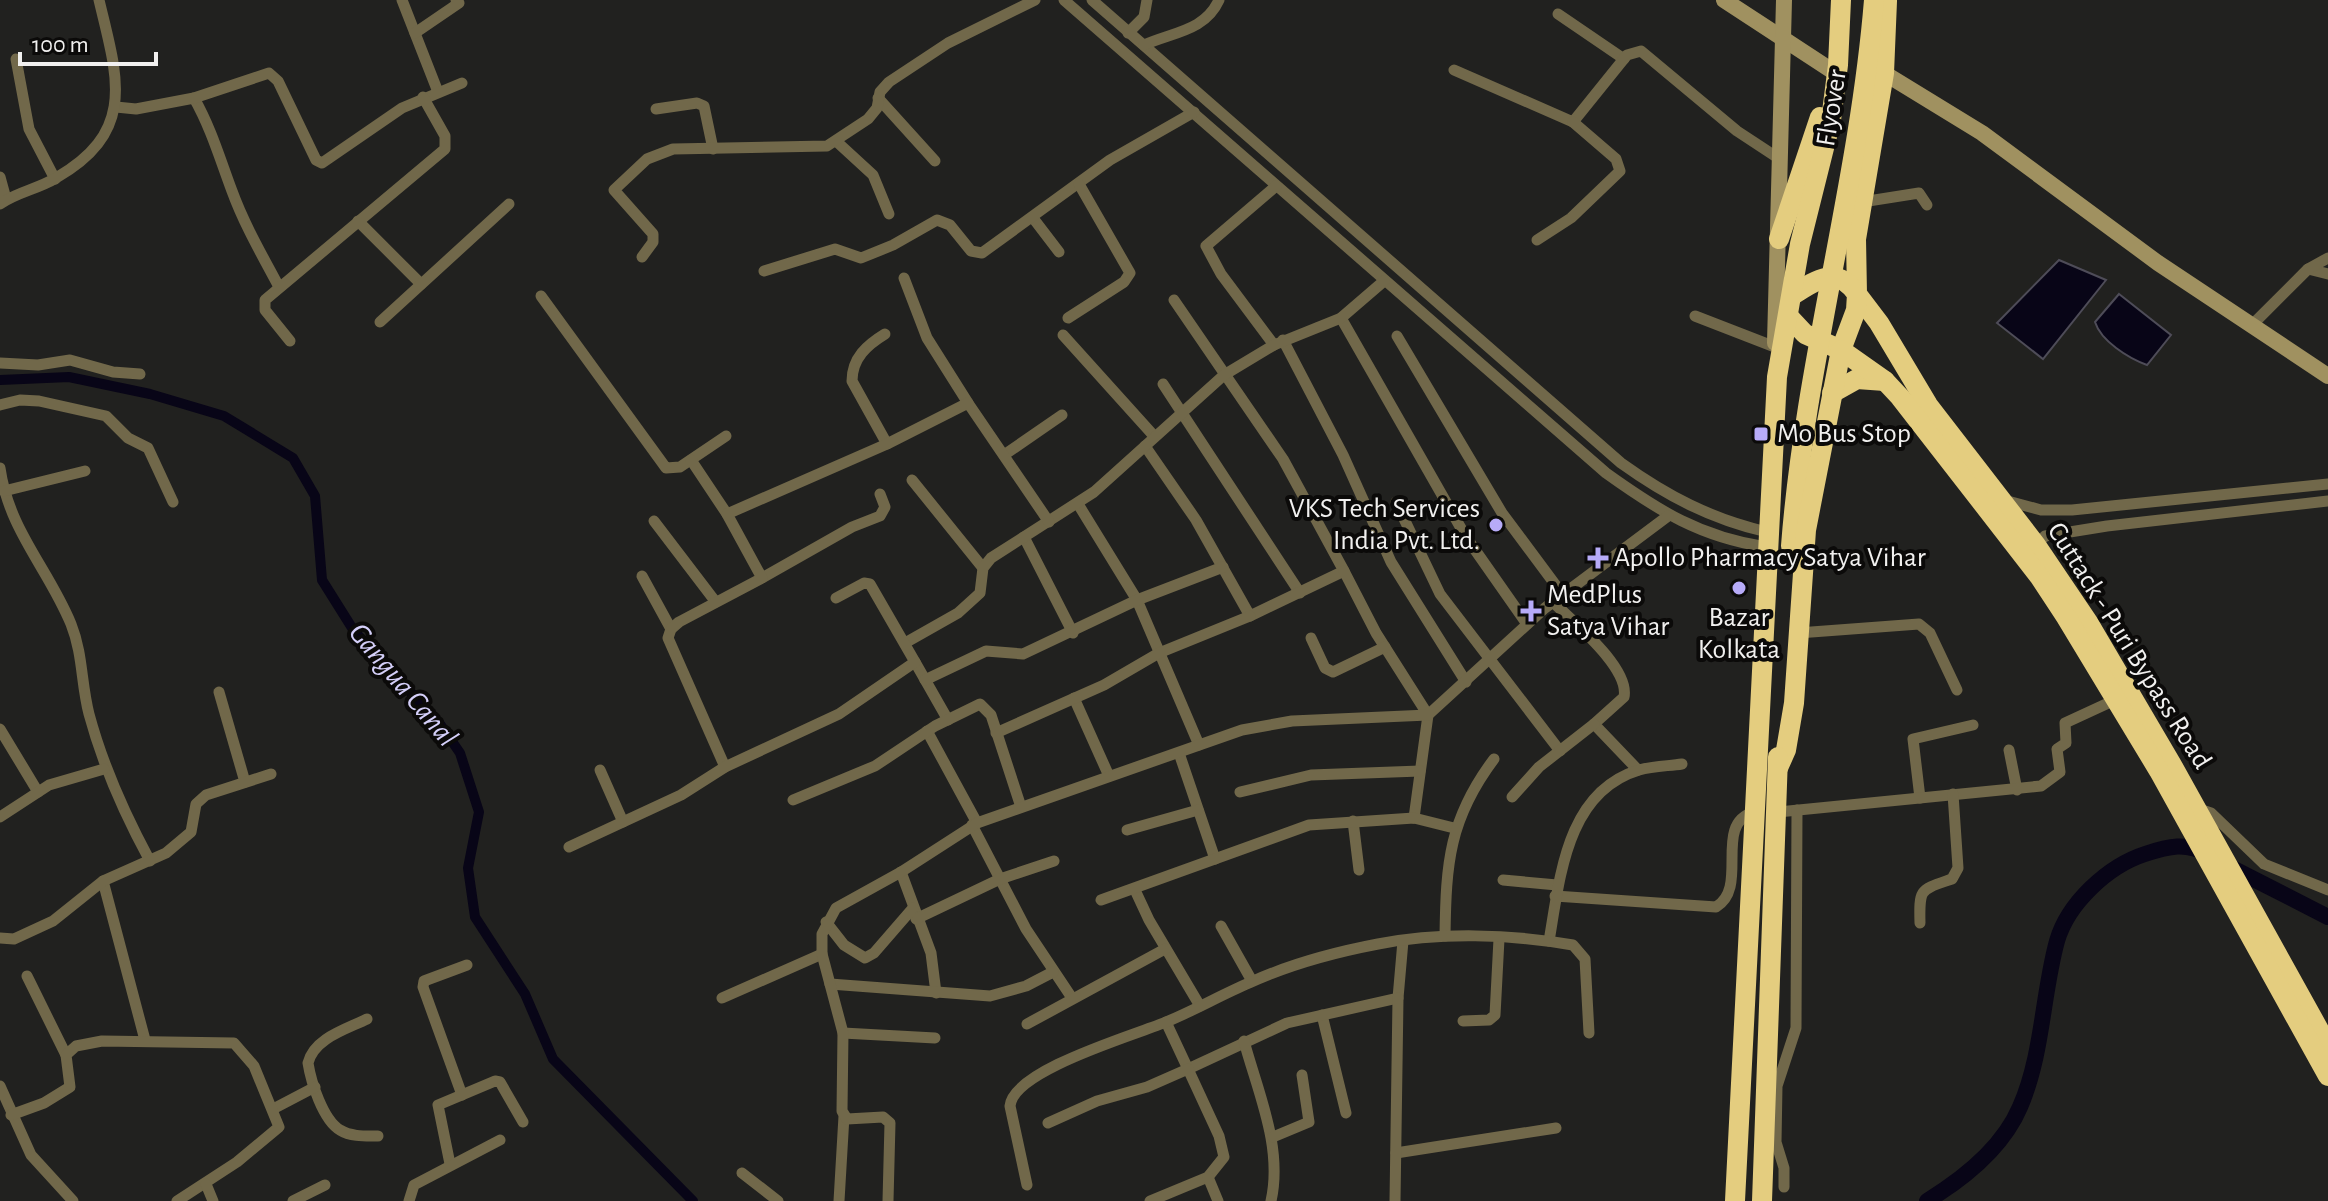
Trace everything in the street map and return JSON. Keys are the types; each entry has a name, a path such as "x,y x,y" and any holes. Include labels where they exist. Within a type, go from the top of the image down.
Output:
{"highway":[{"path":"1735,1201 1744,1028 1745,821 1777,377 1790,318 1800,244 1836,83 1841,0"},
{"name":"Flyover","path":"1762,1201 1770,1028 1789,816 1778,768 1778,738 1792,532 1807,420 1867,69 1874,0"},
{"path":"1778,768 1789,733 1806,530 1841,350 1856,310 1856,265 1862,202 1884,73 1887,0"},
{"path":"1779,239 1820,116 1836,83"},
{"path":"1856,265 1872,313"},
{"path":"1793,295 1828,275 1846,280 1857,294"},
{"name":"Cuttack - Puri Bypass Road","path":"1857,294 1928,405 2000,508"},
{"path":"1790,318 1805,334 1841,350"},
{"name":"Cuttack - Puri Bypass Road","path":"1841,350 1885,381 2000,508 2088,622 2196,808 2217,861 2328,1076"},
{"path":"1832,393 1857,379 1885,381"},
{"name":"Cuttack - Puri Bypass Road","path":"2026,540 2046,586 2117,699 2173,797 2257,916 2328,1046"}],"street":[{"path":"0,177 3,202 55,179 96,145 116,107 114,66 99,0"},
{"path":"402,0 438,92"},
{"path":"415,33 459,3 456,0"},
{"path":"642,257 653,242 653,234 647,223 616,195 615,188 660,151 819,148 836,141 868,119 889,82 936,50 1035,0"},
{"path":"1064,0 1606,473 1668,516 1703,532 1766,539"},
{"path":"1092,0 1621,463 1659,490 1700,512 1766,539"},
{"path":"1128,33 1144,17 1147,0"},
{"path":"1144,45 1201,24 1219,0"},
{"path":"1724,0 1785,40 1836,83"},
{"path":"1777,377 1775,347 1784,0"},
{"path":"1558,14 1624,59"},
{"path":"1573,122 1624,59 1637,51 1646,54 1737,131 1781,160"},
{"path":"16,59 29,129 55,179"},
{"path":"1154,77 1166,65"},
{"path":"1454,70 1573,122 1616,159 1620,171 1571,218 1537,240"},
{"path":"116,107 136,109 194,98 269,73 278,81 299,117 314,156 322,163 423,97 462,83"},
{"path":"1884,73 1982,133 2158,263 2328,376"},
{"path":"290,341 264,307 265,300 445,149 445,136 423,97"},
{"path":"194,98 214,136 255,244 279,287"},
{"path":"878,98 935,161"},
{"path":"656,109 700,103 705,110 713,149"},
{"path":"764,271 840,249 852,257 861,258 893,245 937,220 950,225 971,251 982,253 1110,160 1194,112"},
{"path":"836,141 873,175 889,214"},
{"path":"1068,318 1124,282 1130,273 1079,184"},
{"path":"1276,186 1206,246 1221,274 1279,343 1343,455 1391,562 1466,682"},
{"path":"1862,202 1919,193 1927,205"},
{"path":"380,322 509,204"},
{"path":"1033,218 1059,252"},
{"path":"358,221 421,284"},
{"path":"2253,324 2308,269 2328,258"},
{"path":"2308,269 2328,274"},
{"path":"904,278 927,338 1049,522"},
{"path":"905,643 975,600 980,593 983,568 997,554 1078,504 1224,375 1279,343 1341,318 1384,281"},
{"path":"541,296 661,464 674,470 726,436"},
{"path":"1174,300 1283,459 1385,647 1428,715 1414,818"},
{"path":"1695,316 1775,347"},
{"path":"1341,318 1466,537 1527,624"},
{"path":"885,334 862,351 856,361 852,381 887,444"},
{"path":"1063,335 1154,436"},
{"path":"1397,336 1502,513 1558,598 1610,660 1623,681 1625,692 1620,703 1539,767 1512,797"},
{"path":"0,363 38,365 70,360 113,372 140,374"},
{"path":"1163,384 1300,593"},
{"path":"0,405 20,400 39,401 106,416 128,438 148,448 173,502"},
{"path":"727,514 887,444 968,403"},
{"path":"1004,455 1062,415"},
{"path":"1145,446 1223,567 1250,616"},
{"path":"691,460 727,514 762,578"},
{"path":"0,468 16,527 63,606 80,648 85,697 104,769 150,861"},
{"path":"4,491 85,471"},
{"path":"912,480 983,568"},
{"path":"2000,508 2072,510 2328,484"},
{"path":"671,629 715,601 852,527 880,516 885,507 880,494"},
{"path":"2026,540 2097,527 2328,501"},
{"path":"1396,502 1434,583 1560,751"},
{"path":"1078,504 1137,600 1199,745"},
{"path":"839,1201 844,1116 843,1033 822,954 826,922 836,908 901,872 975,824 1242,730 1292,721 1428,715 1558,598 1668,516"},
{"path":"654,521 715,601"},
{"path":"1024,537 1073,633"},
{"path":"925,680 986,651 1023,654 1073,633 1137,600 1223,567"},
{"path":"996,733 1104,685 1159,653 1250,616 1344,571"},
{"path":"642,576 671,629 669,642 725,767"},
{"path":"836,598 869,583 948,720"},
{"path":"1798,633 1919,624 1930,633 1957,690"},
{"path":"1311,638 1325,668 1333,672 1385,647"},
{"path":"569,847 681,795 725,767 839,714 915,662"},
{"path":"219,692 245,782"},
{"path":"1074,698 1109,776"},
{"path":"1784,1187 1784,1168 1776,1142 1777,1086 1796,1028 1789,816 1953,794 2041,786 2057,776 2057,749 2066,743 2065,723 2117,699"},
{"path":"793,800 875,766 927,731 975,705 985,705 1021,807"},
{"path":"1594,724 1638,770"},
{"path":"1920,798 1913,739 1973,725"},
{"path":"0,729 38,792"},
{"path":"927,731 1000,879 1053,972 1072,998"},
{"path":"2009,750 2017,790"},
{"path":"1179,753 1215,859"},
{"path":"1445,936 1454,828 1465,803 1494,759"},
{"path":"1549,941 1556,891 1568,847 1589,804 1612,785 1638,770 1682,764"},
{"path":"0,817 49,785 104,769"},
{"path":"600,770 623,822"},
{"path":"1240,792 1311,775 1420,771"},
{"path":"0,938 14,939 53,921 103,881 150,861 177,845 191,832 196,804 201,798 271,774"},
{"path":"1920,923 1922,891 1926,886 1952,879 1958,868 1953,794"},
{"path":"2196,808 2211,813 2264,864 2328,890"},
{"path":"1127,830 1198,810"},
{"path":"1101,900 1309,825 1414,818 1454,828"},
{"path":"1353,821 1359,870"},
{"path":"1503,880 1556,891 1716,907 1730,893 1745,821"},
{"path":"826,922 844,945 861,957 869,957 914,913 1054,861"},
{"path":"901,872 931,953 936,993"},
{"path":"103,881 145,1040"},
{"path":"1135,890 1165,949 1200,1006"},
{"path":"1221,926 1252,981"},
{"path":"1027,1185 1010,1106 1012,1096 1070,1059 1166,1022 1252,981 1376,944 1445,936 1573,945 1583,954 1589,1033"},
{"path":"1463,1021 1489,1020 1495,1015 1499,939"},
{"path":"1395,1201 1398,998 1403,941"},
{"path":"1027,1024 1165,949"},
{"path":"722,998 822,954"},
{"path":"462,1095 423,987 424,981 467,965"},
{"path":"830,984 990,996 1026,986 1053,972"},
{"path":"11,1115 44,1103 70,1087 66,1055 27,976"},
{"path":"1048,1123 1097,1101 1147,1087 1287,1023 1398,998"},
{"path":"1322,1015 1346,1113"},
{"path":"367,1019 327,1039 313,1050 308,1063 330,1120 340,1131 378,1136"},
{"path":"1150,1201 1208,1177 1222,1164 1224,1149 1166,1022"},
{"path":"843,1033 935,1038"},
{"path":"66,1055 76,1046 88,1043 145,1040 234,1043 248,1055 278,1122 276,1132 206,1184 177,1201"},
{"path":"1244,1041 1273,1137 1275,1182 1271,1201"},
{"path":"1273,1137 1309,1122 1302,1075"},
{"path":"450,1164 436,1109 495,1081 500,1082 523,1122"},
{"path":"0,1086 31,1155 73,1201"},
{"path":"273,1109 315,1087"},
{"path":"844,1116 852,1120 883,1117 890,1123 888,1201"},
{"path":"1396,1153 1556,1128"},
{"path":"409,1201 414,1185 500,1140"},
{"path":"742,1173 778,1201"},
{"path":"1208,1177 1218,1201"},
{"path":"206,1184 213,1201"},
{"path":"293,1201 325,1185"}],"shaded area":[{"path":"2059,260 2106,280 2043,359 1997,323"},
{"path":"2119,294 2171,335 2147,365 2116,348 2103,336 2095,322"}],"waterway":[{"name":"Gangua Canal","path":"0,380 69,377 150,394 224,416 293,458 315,496 322,580 354,631 440,724 460,753 479,812 468,868 475,917 525,994 553,1059 693,1201"},
{"path":"1927,1201 1981,1161 2013,1122 2028,1087 2038,1046 2057,941 2062,927 2080,900 2117,867 2145,854 2177,846 2208,854"},
{"path":"2228,866 2328,917"}],"place":[{"name":"Mo Bus Stop","path":"1761,434"},
{"name":"VKS Tech Services India Pvt. Ltd.","path":"1496,525"},
{"name":"Apollo Pharmacy Satya Vihar","path":"1598,558"},
{"name":"Bazar Kolkata","path":"1739,588"},
{"name":"MedPlus Satya Vihar","path":"1531,611"}]}
